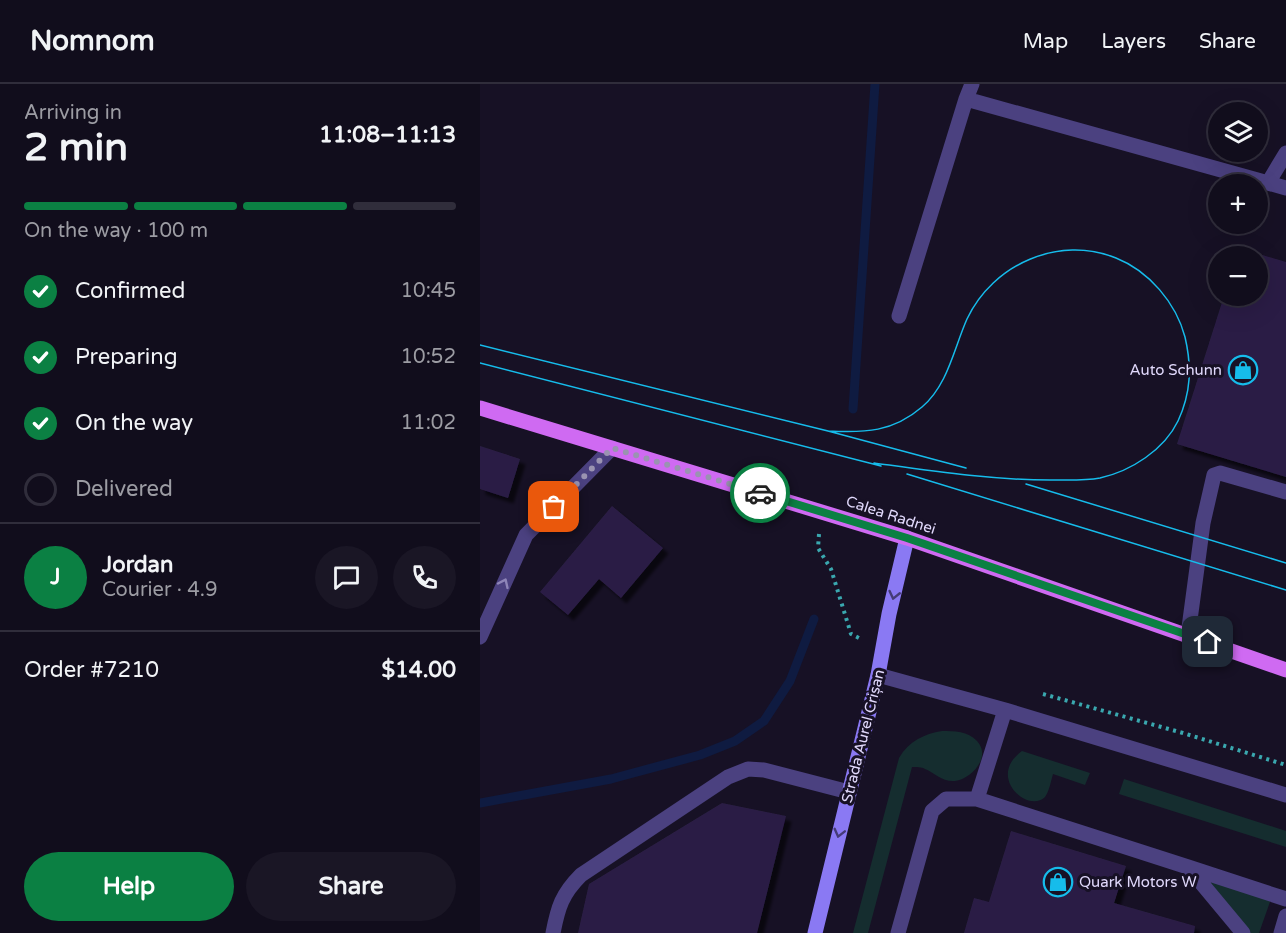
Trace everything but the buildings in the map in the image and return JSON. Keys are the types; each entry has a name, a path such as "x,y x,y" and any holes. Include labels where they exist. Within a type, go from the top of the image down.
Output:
{"main road":[{"name":"Calea Radnei","path":"480,408 907,538 1286,670"},
{"name":"Strada Aurel Crișan","path":"815,933 878,675 907,538"}],"lane":[{"path":"899,316 972,84"},
{"path":"966,99 1236,174"},
{"path":"1286,153 1268,183 1286,188"},
{"path":"480,637 526,535 612,448"},
{"path":"1188,635 1203,523 1214,475 1220,473 1286,492"},
{"path":"878,675 1005,710 1286,795"},
{"path":"977,799 1005,710"},
{"path":"553,933 559,905 568,888 581,875 728,777 748,769 764,770 849,792"},
{"path":"898,933 932,812 946,799 977,799 1286,899"},
{"path":"1188,867 1243,933"},
{"path":"1281,933 1286,916"}],"path":[{"path":"821,512 818,548 831,568 851,634 879,649 883,648"},
{"path":"1040,694 1183,733 1286,765"}],"green space":[{"path":"942,731 969,735 981,747 981,760 973,772 955,781 942,779 922,768 912,767 868,933 853,933 899,758 917,739"},
{"path":"1022,751 1090,773 1085,785 1053,774 1045,797 1038,801 1029,801 1021,797 1009,781 1008,772 1012,761"},
{"path":"1124,779 1286,831 1286,847 1119,794"},
{"path":"1197,873 1271,899 1259,933 1247,933"}],"waterway":[{"path":"853,409 875,84"},
{"path":"480,803 611,779 700,755 735,741 764,721 790,681 814,619"}],"tram line":[{"path":"828,431 854,432 878,429 900,422 922,407 931,398 944,377 967,319 979,300 993,283 1011,269 1030,259 1072,250 1094,252 1116,258 1139,271 1160,290 1181,324 1189,359 1186,400 1172,431 1155,450 1135,465 1112,475 1088,480 1028,480 874,463"},
{"path":"480,345 828,431 966,468"},
{"path":"480,363 881,466"},
{"path":"907,474 1286,590"},
{"path":"1026,484 1286,563"}],"way so far":[{"path":"554,507 612,448 760,493"}],"place":[{"name":"Auto Schunn","path":"1243,370"},
{"name":"Quark Motors W","path":"1058,882"}],"route":[{"path":"760,493 907,538 1208,642"}]}
